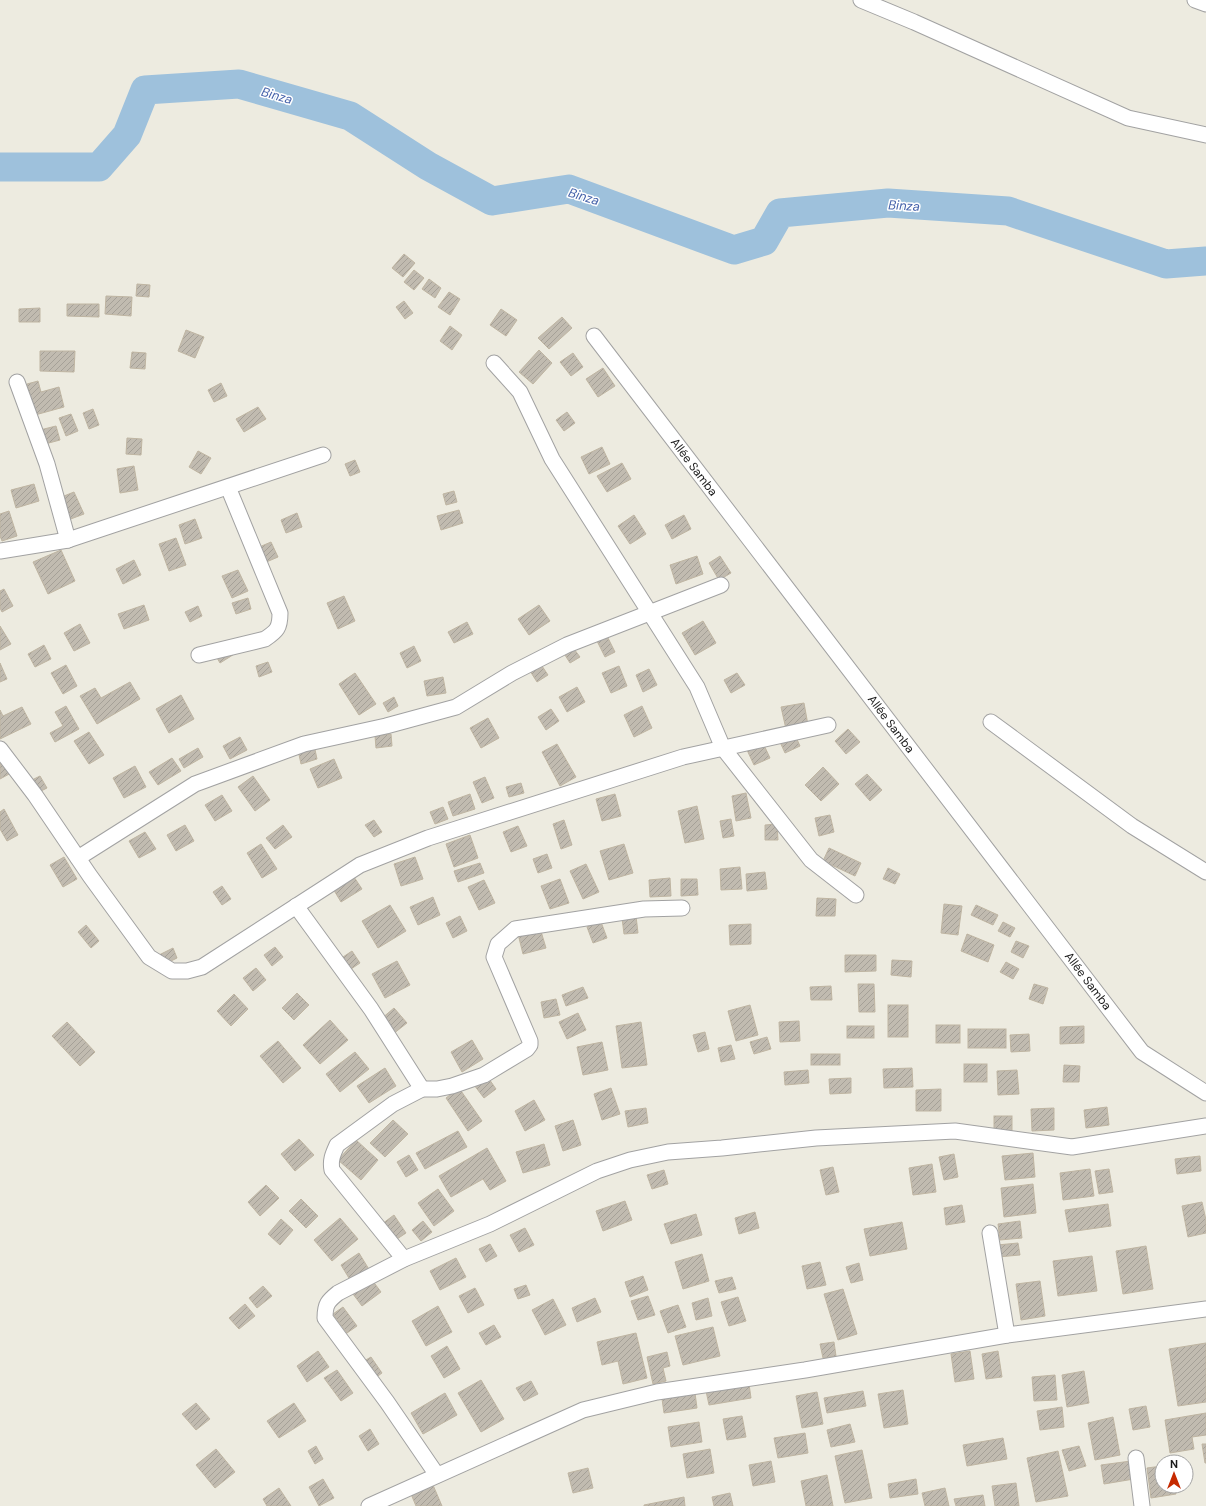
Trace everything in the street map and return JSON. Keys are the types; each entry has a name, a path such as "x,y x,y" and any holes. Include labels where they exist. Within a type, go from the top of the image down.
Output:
{"street":[{"path":"861,0 914,22 1128,118 1206,134"},
{"path":"1195,0 1206,4"},
{"name":"Allée Samba","path":"594,336 1142,1052 1206,1093"},
{"path":"494,363 520,392 552,459 697,686 723,748 811,860 856,895"},
{"path":"17,382 47,464 68,540"},
{"path":"0,550 68,540 324,456"},
{"path":"199,655 265,639 274,633 280,625 280,613 228,487"},
{"path":"78,858 195,784 304,744 386,726 456,707 512,673 567,645 721,586"},
{"path":"991,722 1132,826 1206,872"},
{"path":"0,749 35,795 149,957 172,971 187,971 202,967 360,865 428,838 683,757 828,725"},
{"path":"296,906 371,1008 422,1089"},
{"path":"404,1259 332,1170 332,1155 337,1145 393,1104 422,1089 437,1089 452,1086 484,1075 527,1049 530,1045 530,1041 494,957 498,944 515,929 644,909 682,908"},
{"path":"437,1475 387,1402 325,1318 325,1308 330,1300 338,1293 404,1259 490,1224 598,1171 630,1160 668,1152 816,1138 956,1131 1072,1147 1206,1126"},
{"path":"990,1233 1007,1335"},
{"path":"369,1506 576,1413 597,1406 657,1392 805,1370 1007,1335 1206,1309"},
{"path":"1136,1458 1142,1506"}],"building":[{"path":"404,254 415,263 403,277 392,268"},
{"path":"414,270 424,278 414,290 404,282"},
{"path":"429,279 441,288 435,298 422,289"},
{"path":"137,284 150,285 149,297 136,296"},
{"path":"449,292 460,299 450,315 438,307"},
{"path":"106,296 132,297 131,316 105,314"},
{"path":"404,301 413,313 405,319 396,307"},
{"path":"67,304 99,304 99,317 67,316"},
{"path":"40,308 40,322 19,322 19,309"},
{"path":"501,309 517,320 506,336 490,325"},
{"path":"562,317 572,328 549,349 538,338"},
{"path":"450,326 462,335 452,350 440,341"},
{"path":"186,330 204,337 195,358 178,351"},
{"path":"539,350 552,363 533,384 519,372"},
{"path":"40,351 75,351 74,372 40,371"},
{"path":"132,352 146,353 145,369 130,368"},
{"path":"573,353 583,367 571,376 560,362"},
{"path":"603,368 615,386 598,397 586,379"},
{"path":"38,381 41,392 59,387 64,407 35,415 27,384"},
{"path":"221,383 227,396 214,402 208,390"},
{"path":"258,407 266,419 244,432 236,419"},
{"path":"93,409 99,425 89,429 83,413"},
{"path":"567,412 575,423 564,431 556,420"},
{"path":"71,414 78,431 66,436 59,418"},
{"path":"56,426 60,440 45,444 40,430"},
{"path":"127,438 142,439 141,455 126,454"},
{"path":"602,447 610,464 589,474 581,457"},
{"path":"198,451 211,458 201,474 189,467"},
{"path":"355,460 360,472 350,476 345,464"},
{"path":"622,463 631,479 607,492 597,476"},
{"path":"134,466 138,490 120,493 117,469"},
{"path":"34,484 39,501 16,508 11,490"},
{"path":"454,491 457,502 446,505 443,494"},
{"path":"74,492 84,514 68,520 59,498"},
{"path":"459,510 463,523 441,530 437,516"},
{"path":"9,511 17,536 2,541 0,536 0,514"},
{"path":"297,513 302,527 286,533 281,520"},
{"path":"634,515 646,534 630,544 618,526"},
{"path":"684,515 691,529 672,539 665,525"},
{"path":"195,519 202,538 185,544 179,525"},
{"path":"176,538 186,565 169,571 159,544"},
{"path":"271,542 278,557 264,563 257,548"},
{"path":"61,550 75,581 48,594 33,562"},
{"path":"697,556 703,574 676,584 670,565"},
{"path":"720,556 731,573 719,580 709,563"},
{"path":"134,560 141,575 123,584 116,569"},
{"path":"238,570 248,591 232,598 222,576"},
{"path":"4,589 13,606 2,612 0,608 0,591"},
{"path":"344,596 355,621 338,629 327,603"},
{"path":"248,598 251,609 236,614 232,603"},
{"path":"144,605 149,620 124,629 118,614"},
{"path":"539,605 550,621 529,635 518,619"},
{"path":"198,606 202,616 190,622 185,612"},
{"path":"703,621 716,643 695,655 682,633"},
{"path":"467,622 473,634 454,643 448,632"},
{"path":"80,624 90,643 74,651 64,633"},
{"path":"0,626 11,644 0,650"},
{"path":"607,636 615,652 605,657 597,641"},
{"path":"44,645 51,659 35,667 28,654"},
{"path":"414,646 421,661 407,668 400,653"},
{"path":"574,649 580,657 570,663 565,655"},
{"path":"213,651 236,653 220,663"},
{"path":"268,662 272,672 259,677 256,666"},
{"path":"0,663 7,679 0,682"},
{"path":"540,663 548,675 537,682 530,671"},
{"path":"66,665 77,686 63,694 51,673"},
{"path":"619,666 627,686 611,693 602,673"},
{"path":"649,669 657,685 643,692 636,675"},
{"path":"355,673 376,704 359,715 339,684"},
{"path":"737,673 745,685 731,693 724,680"},
{"path":"443,677 446,693 427,696 424,681"},
{"path":"130,682 140,699 97,724 80,696 95,688 101,698"},
{"path":"577,687 585,702 567,712 559,697"},
{"path":"181,695 194,719 169,733 156,709"},
{"path":"394,697 398,706 388,712 383,703"},
{"path":"804,703 808,725 786,729 781,707"},
{"path":"66,706 79,729 55,742 50,733 63,726 55,712"},
{"path":"642,706 652,728 634,737 624,715"},
{"path":"22,707 31,724 0,739 0,710 3,716"},
{"path":"551,709 559,721 546,730 538,717"},
{"path":"488,718 499,738 481,748 470,728"},
{"path":"848,729 860,742 846,754 835,741"},
{"path":"89,732 104,755 89,764 74,741"},
{"path":"391,734 392,746 376,748 375,736"},
{"path":"795,735 800,746 785,753 780,742"},
{"path":"240,737 247,750 230,759 223,746"},
{"path":"763,743 770,758 754,765 747,750"},
{"path":"557,744 576,777 560,786 542,752"},
{"path":"314,745 317,759 301,764 298,750"},
{"path":"198,748 203,757 184,768 179,759"},
{"path":"0,752 11,773 0,779"},
{"path":"172,758 181,771 158,785 149,772"},
{"path":"334,759 342,778 318,788 310,769"},
{"path":"135,766 146,787 124,798 113,778"},
{"path":"823,767 839,784 821,801 805,785"},
{"path":"867,774 882,790 870,801 855,784"},
{"path":"40,776 47,788 39,792 32,780"},
{"path":"253,776 270,800 255,811 238,787"},
{"path":"485,777 494,798 482,803 473,782"},
{"path":"521,783 524,793 509,797 506,787"},
{"path":"746,793 751,818 736,821 732,796"},
{"path":"470,794 475,809 453,816 448,802"},
{"path":"615,794 621,816 602,821 596,799"},
{"path":"222,795 232,811 215,821 205,805"},
{"path":"697,806 704,839 685,843 678,811"},
{"path":"443,807 448,819 435,824 430,812"},
{"path":"4,809 18,835 7,841 0,829 0,812"},
{"path":"830,815 834,832 819,836 815,818"},
{"path":"731,819 734,836 723,838 720,821"},
{"path":"374,820 382,832 374,837 365,825"},
{"path":"564,820 572,845 561,849 553,824"},
{"path":"777,824 778,840 765,840 765,825"},
{"path":"185,825 194,841 176,851 167,835"},
{"path":"283,825 292,837 275,849 266,838"},
{"path":"518,826 527,846 511,852 503,832"},
{"path":"145,832 156,849 139,858 129,841"},
{"path":"470,835 478,858 454,867 446,844"},
{"path":"261,844 277,869 262,878 247,853"},
{"path":"624,844 633,873 609,880 600,851"},
{"path":"829,848 861,863 855,876 823,861"},
{"path":"547,854 552,868 538,873 533,859"},
{"path":"64,857 77,879 63,887 50,865"},
{"path":"415,857 423,879 401,886 394,864"},
{"path":"480,863 484,873 458,882 454,871"},
{"path":"586,864 599,892 583,899 570,871"},
{"path":"740,867 742,889 721,890 720,869"},
{"path":"888,868 900,874 895,884 883,879"},
{"path":"765,872 767,889 747,891 746,874"},
{"path":"352,874 362,889 341,902 332,887"},
{"path":"670,878 671,896 650,897 649,880"},
{"path":"560,879 569,903 550,909 541,886"},
{"path":"681,879 697,879 698,895 681,896"},
{"path":"484,880 495,903 479,910 468,887"},
{"path":"222,886 231,899 222,905 213,892"},
{"path":"433,897 440,915 418,925 410,907"},
{"path":"817,898 836,899 835,916 816,916"},
{"path":"944,904 962,906 958,935 941,933"},
{"path":"390,905 406,931 378,948 362,921"},
{"path":"976,905 998,915 993,925 971,915"},
{"path":"460,916 467,931 453,938 446,923"},
{"path":"636,916 638,933 624,934 622,918"},
{"path":"601,922 607,938 593,943 587,927"},
{"path":"1003,922 1015,928 1010,937 998,931"},
{"path":"751,924 751,944 730,945 729,925"},
{"path":"86,925 99,941 91,948 78,932"},
{"path":"540,928 546,948 523,954 518,934"},
{"path":"967,934 994,945 988,962 961,951"},
{"path":"1016,941 1029,946 1023,958 1011,952"},
{"path":"275,947 283,957 272,966 264,955"},
{"path":"173,948 177,958 163,965 159,955"},
{"path":"352,951 360,963 348,971 340,959"},
{"path":"845,955 876,955 876,971 845,972"},
{"path":"892,960 912,961 911,977 891,975"},
{"path":"397,961 410,985 385,998 372,974"},
{"path":"1006,962 1019,969 1013,979 1000,972"},
{"path":"256,968 266,980 253,991 243,978"},
{"path":"858,984 874,984 875,1012 859,1012"},
{"path":"1034,984 1048,988 1043,1004 1029,999"},
{"path":"831,986 832,1000 811,1000 810,987"},
{"path":"583,987 588,998 566,1006 562,995"},
{"path":"297,993 309,1005 294,1020 282,1008"},
{"path":"234,994 248,1009 231,1026 217,1011"},
{"path":"556,999 560,1015 544,1018 541,1002"},
{"path":"750,1005 758,1035 736,1041 728,1011"},
{"path":"888,1005 908,1005 908,1037 888,1037"},
{"path":"394,1008 407,1023 393,1034 381,1019"},
{"path":"578,1013 586,1030 567,1039 559,1022"},
{"path":"330,1020 348,1040 320,1064 303,1045"},
{"path":"799,1021 800,1041 780,1042 779,1022"},
{"path":"67,1022 95,1052 80,1066 52,1036"},
{"path":"641,1022 647,1065 622,1068 616,1026"},
{"path":"936,1025 960,1025 960,1043 936,1043"},
{"path":"847,1026 874,1026 874,1038 847,1038"},
{"path":"1084,1026 1084,1043 1060,1044 1060,1027"},
{"path":"968,1029 1006,1029 1006,1048 968,1048"},
{"path":"705,1032 709,1049 698,1052 693,1035"},
{"path":"1029,1034 1030,1051 1011,1052 1010,1035"},
{"path":"767,1037 771,1049 754,1054 750,1042"},
{"path":"472,1040 483,1059 462,1072 451,1052"},
{"path":"278,1041 301,1068 283,1083 260,1056"},
{"path":"602,1042 608,1070 583,1075 577,1047"},
{"path":"731,1045 735,1059 721,1062 718,1048"},
{"path":"355,1052 369,1069 340,1092 326,1074"},
{"path":"811,1054 840,1054 840,1065 811,1065"},
{"path":"964,1064 987,1064 987,1082 964,1082"},
{"path":"1064,1065 1080,1066 1079,1082 1063,1082"},
{"path":"385,1068 396,1086 369,1103 357,1086"},
{"path":"912,1068 913,1087 884,1088 883,1069"},
{"path":"808,1070 809,1083 785,1085 784,1072"},
{"path":"1017,1070 1019,1094 998,1095 997,1071"},
{"path":"487,1076 496,1089 484,1098 474,1085"},
{"path":"851,1078 851,1093 830,1094 829,1079"},
{"path":"459,1088 482,1121 468,1131 446,1098"},
{"path":"611,1088 620,1114 602,1120 594,1094"},
{"path":"941,1089 941,1111 916,1111 916,1090"},
{"path":"534,1100 545,1120 525,1131 515,1111"},
{"path":"1107,1107 1109,1125 1086,1128 1084,1110"},
{"path":"646,1108 648,1123 628,1127 625,1111"},
{"path":"1054,1108 1054,1130 1032,1131 1031,1109"},
{"path":"994,1116 1012,1116 1012,1132 994,1132"},
{"path":"393,1120 408,1134 385,1157 370,1143"},
{"path":"573,1120 581,1145 563,1151 555,1126"},
{"path":"458,1131 467,1147 425,1169 416,1153"},
{"path":"299,1139 314,1155 295,1171 281,1154"},
{"path":"356,1140 378,1160 361,1180 338,1160"},
{"path":"544,1144 550,1165 523,1173 516,1152"},
{"path":"487,1148 506,1181 490,1190 483,1179 451,1197 439,1176"},
{"path":"1033,1153 1035,1177 1005,1180 1002,1156"},
{"path":"954,1154 958,1177 944,1180 939,1157"},
{"path":"409,1155 418,1170 406,1177 397,1162"},
{"path":"1200,1156 1201,1171 1177,1174 1175,1159"},
{"path":"932,1164 936,1192 913,1195 909,1168"},
{"path":"833,1167 839,1192 826,1195 820,1170"},
{"path":"1090,1169 1094,1196 1063,1200 1060,1173"},
{"path":"1109,1169 1113,1192 1099,1194 1095,1171"},
{"path":"664,1170 668,1184 652,1189 647,1175"},
{"path":"1033,1184 1036,1213 1004,1217 1001,1188"},
{"path":"266,1185 279,1198 260,1216 248,1202"},
{"path":"438,1189 454,1211 434,1226 418,1203"},
{"path":"301,1199 318,1216 306,1228 289,1211"},
{"path":"625,1201 632,1220 603,1231 596,1211"},
{"path":"1202,1202 1206,1220 1206,1233 1188,1237 1182,1206"},
{"path":"1108,1204 1111,1226 1069,1232 1065,1210"},
{"path":"962,1205 965,1222 946,1225 944,1208"},
{"path":"755,1212 759,1228 739,1234 735,1218"},
{"path":"696,1214 702,1235 671,1244 664,1224"},
{"path":"394,1215 406,1233 394,1241 382,1224"},
{"path":"340,1218 358,1239 332,1261 314,1240"},
{"path":"281,1219 293,1230 280,1245 268,1234"},
{"path":"423,1221 432,1232 421,1241 412,1230"},
{"path":"1020,1221 1022,1238 1000,1240 998,1224"},
{"path":"902,1222 907,1249 870,1256 864,1229"},
{"path":"525,1228 534,1245 519,1252 510,1235"},
{"path":"1018,1243 1020,1255 998,1257 997,1245"},
{"path":"490,1244 497,1256 486,1262 479,1249"},
{"path":"1146,1246 1153,1289 1123,1294 1116,1251"},
{"path":"359,1253 370,1271 352,1283 341,1265"},
{"path":"702,1254 709,1281 683,1289 675,1262"},
{"path":"1092,1256 1097,1291 1058,1296 1053,1261"},
{"path":"456,1258 466,1277 440,1290 430,1271"},
{"path":"820,1262 826,1285 807,1289 802,1266"},
{"path":"859,1263 863,1280 851,1283 846,1267"},
{"path":"643,1276 648,1290 630,1297 625,1282"},
{"path":"732,1277 736,1289 719,1293 715,1281"},
{"path":"372,1280 381,1292 362,1306 353,1294"},
{"path":"1040,1281 1045,1316 1021,1320 1016,1284"},
{"path":"526,1285 530,1295 518,1299 514,1289"},
{"path":"263,1286 272,1296 257,1308 249,1298"},
{"path":"475,1288 484,1305 468,1313 459,1296"},
{"path":"843,1289 857,1334 838,1340 824,1294"},
{"path":"648,1296 655,1315 638,1320 631,1301"},
{"path":"738,1297 746,1321 729,1326 721,1302"},
{"path":"595,1298 601,1312 577,1322 572,1308"},
{"path":"708,1298 712,1316 696,1320 692,1303"},
{"path":"553,1299 566,1325 545,1335 532,1310"},
{"path":"245,1304 255,1316 239,1329 229,1318"},
{"path":"678,1305 686,1327 668,1333 660,1311"},
{"path":"438,1306 452,1332 426,1346 412,1321"},
{"path":"343,1307 357,1326 347,1333 333,1314"},
{"path":"494,1325 501,1337 486,1345 479,1333"},
{"path":"713,1327 720,1356 683,1365 675,1336"},
{"path":"636,1333 647,1378 623,1384 618,1361 602,1365 597,1342"},
{"path":"834,1342 836,1356 823,1358 820,1344"},
{"path":"1206,1343 1206,1402 1178,1406 1169,1349"},
{"path":"447,1346 460,1369 444,1378 431,1356"},
{"path":"318,1351 329,1367 307,1382 297,1366"},
{"path":"970,1351 974,1379 955,1382 951,1354"},
{"path":"998,1351 1002,1377 986,1379 982,1354"},
{"path":"667,1352 670,1366 663,1368 666,1381 653,1384 647,1357"},
{"path":"371,1357 382,1373 375,1378 364,1361"},
{"path":"337,1370 353,1393 341,1401 324,1378"},
{"path":"1084,1371 1089,1403 1067,1407 1062,1375"},
{"path":"1055,1375 1057,1400 1034,1401 1032,1377"},
{"path":"481,1380 504,1419 481,1432 458,1393"},
{"path":"531,1381 538,1394 524,1401 516,1388"},
{"path":"749,1384 751,1398 709,1405 706,1391"},
{"path":"903,1390 908,1424 884,1428 878,1394"},
{"path":"863,1391 866,1406 827,1413 824,1398"},
{"path":"817,1392 823,1424 802,1428 796,1396"},
{"path":"445,1393 457,1415 423,1434 411,1413"},
{"path":"695,1393 697,1408 664,1413 662,1399"},
{"path":"196,1403 210,1419 196,1430 182,1414"},
{"path":"294,1403 306,1421 279,1438 267,1421"},
{"path":"1146,1406 1150,1427 1133,1430 1129,1409"},
{"path":"1062,1407 1064,1427 1040,1430 1037,1411"},
{"path":"1206,1413 1206,1435 1192,1437 1194,1449 1170,1453 1165,1420"},
{"path":"742,1416 746,1437 727,1440 723,1419"},
{"path":"1113,1417 1120,1455 1095,1460 1088,1423"},
{"path":"699,1422 702,1442 671,1447 668,1427"},
{"path":"850,1424 855,1442 831,1447 827,1430"},
{"path":"370,1429 379,1444 368,1451 359,1436"},
{"path":"805,1433 808,1453 778,1458 774,1438"},
{"path":"1003,1438 1007,1459 967,1466 963,1445"},
{"path":"1202,1444 1206,1444 1206,1463 1205,1463"},
{"path":"316,1446 323,1459 315,1464 308,1451"},
{"path":"1079,1446 1086,1466 1069,1471 1062,1450"},
{"path":"216,1449 235,1472 215,1488 196,1465"},
{"path":"710,1449 714,1473 687,1478 683,1454"},
{"path":"862,1450 872,1498 845,1503 835,1456"},
{"path":"1058,1451 1068,1496 1036,1502 1027,1458"},
{"path":"771,1461 775,1482 753,1486 749,1465"},
{"path":"1131,1461 1134,1479 1104,1484 1101,1465"},
{"path":"1154,1467 1154,1494 1176,1494 1151,1498 1147,1468"},
{"path":"588,1468 593,1488 573,1493 568,1473"},
{"path":"827,1475 833,1506 806,1506 801,1481"},
{"path":"323,1479 334,1498 319,1506 309,1487"},
{"path":"916,1479 918,1494 890,1498 888,1484"},
{"path":"1016,1483 1019,1506 995,1506 992,1486"},
{"path":"433,1485 442,1506 416,1506 411,1494"},
{"path":"279,1488 291,1506 267,1506 263,1499"},
{"path":"945,1488 949,1506 925,1506 922,1493"},
{"path":"730,1493 733,1506 714,1506 712,1497"},
{"path":"983,1495 985,1506 956,1506 954,1499"},
{"path":"684,1497 685,1506 644,1506 644,1505"}],"waterway":[{"name":"Binza","path":"0,167 99,167 127,135 145,90 239,84 350,116 428,166 492,201 569,189 734,250 764,241 780,213 888,203 1008,211 1166,264 1206,261"}]}
